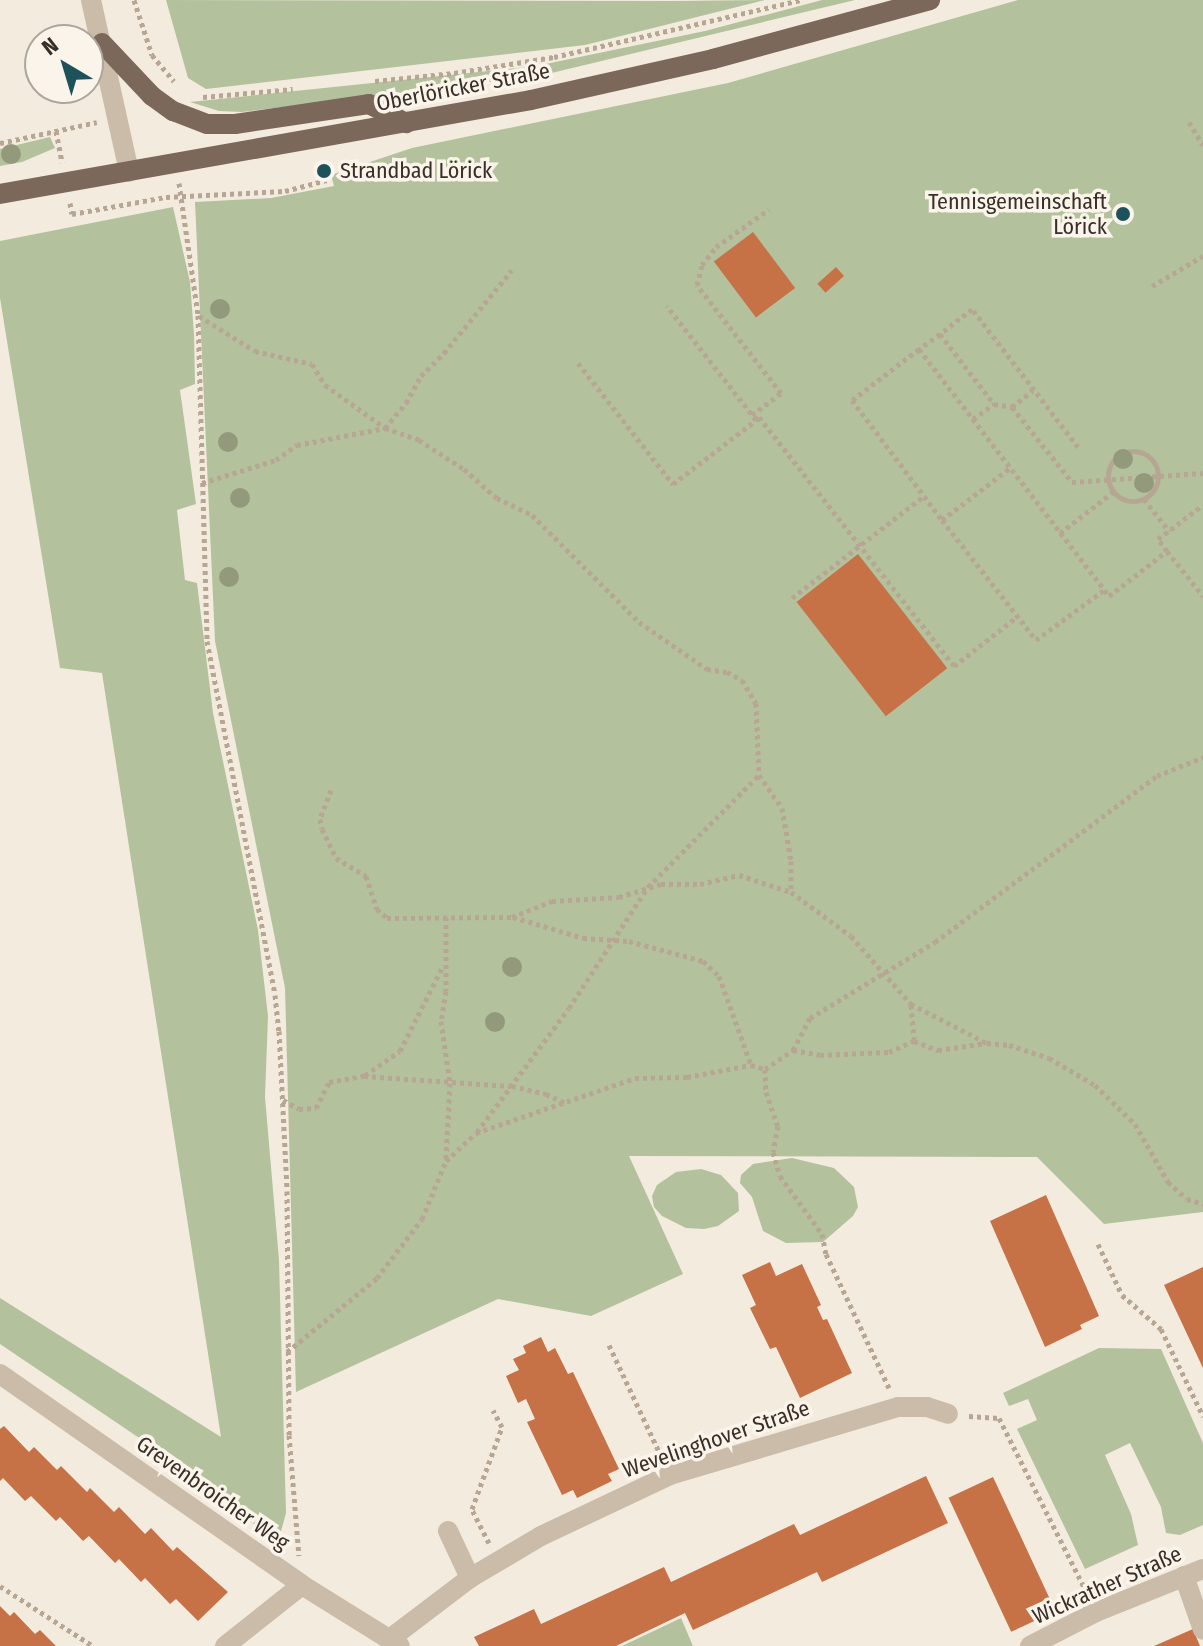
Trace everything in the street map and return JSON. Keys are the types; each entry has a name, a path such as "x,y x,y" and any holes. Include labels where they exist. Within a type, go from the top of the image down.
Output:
{"main road":[{"name":"Oberlöricker Straße","path":"0,194 531,100 698,63 930,0"},
{"path":"104,45 152,96 173,111 207,124 235,124 369,104 406,123"}],"street":[{"path":"91,0 97,24"},
{"path":"104,52 129,172"},
{"name":"Grevenbroicher Weg","path":"0,1374 302,1585 396,1642"},
{"name":"Wevelinghover Straße","path":"396,1642 470,1578 615,1499 670,1475 898,1407 927,1407 948,1414"},
{"path":"448,1531 470,1578"},
{"path":"1193,1573 1203,1630"},
{"name":"Wickrather Straße","path":"1030,1646 1096,1612 1193,1573"},
{"path":"225,1646 302,1585"}],"path":[{"path":"134,0 152,55 170,74"},
{"path":"364,82 454,73 554,57 800,0"},
{"path":"199,98 304,88"},
{"path":"0,143 118,118"},
{"path":"1189,122 1203,145"},
{"path":"174,164 183,198 198,315 207,641 275,995 287,1191 286,1352 290,1450 302,1585"},
{"path":"72,214 166,197 285,191 327,180 324,171"},
{"path":"578,363 673,484 781,393 697,285 702,265 716,247 769,209"},
{"path":"1152,286 1203,256"},
{"path":"202,483 276,460 297,445 385,428 406,403 421,376 444,353 512,270"},
{"path":"667,306 754,417 759,417 954,666 1018,616"},
{"path":"1078,447 972,309 852,400 1036,640 1104,590"},
{"path":"198,315 255,351 312,364 325,385 385,428 419,440 464,469 497,498 532,515 639,622 676,644 707,669 727,672 742,680 756,703 759,775 782,808 791,892"},
{"path":"940,334 994,404 1012,407 1072,482 1203,473"},
{"path":"919,349 1109,596 1167,551"},
{"path":"1012,407 1033,390"},
{"path":"973,419 994,404"},
{"path":"1134,451 1152,460 1158,476 1154,491 1134,502 1113,492 1108,480 1110,465 1116,458 1134,451"},
{"path":"942,520 1010,468"},
{"path":"1060,533 1113,492"},
{"path":"792,598 924,496"},
{"path":"1144,499 1169,531"},
{"path":"1203,505 1158,539 1203,596"},
{"path":"765,1069 793,1050 810,1018 935,942 1157,776 1203,757"},
{"path":"446,1161 476,1133 512,1086 648,887 759,775"},
{"path":"331,790 320,819 322,829 336,858 366,876 382,915 512,917 612,942 629,941 691,955 719,976 751,1065"},
{"path":"512,917 552,901 619,897 648,887 700,884 739,875 791,892 851,936 886,973 898,993 911,1004 987,1043"},
{"path":"286,1352 377,1278 401,1251 422,1219 446,1161 450,1083 441,1021 446,991 446,917"},
{"path":"364,1076 400,1051 444,964"},
{"path":"911,1004 914,1041"},
{"path":"793,1050 820,1055 889,1052 914,1041 938,1050 987,1043 1009,1045 1049,1058 1095,1085 1135,1124 1168,1182 1187,1199 1203,1204"},
{"path":"476,1133 635,1078 687,1077 751,1065 765,1069"},
{"path":"765,1069 766,1092 778,1126 773,1152 780,1176 822,1234 826,1254 898,1407"},
{"path":"282,1100 299,1109 316,1108 329,1082 364,1076 512,1086 538,1091 566,1103"},
{"path":"1098,1244 1122,1295 1161,1329 1203,1416"},
{"path":"609,1345 670,1475"},
{"path":"493,1410 502,1427 472,1509 498,1561"},
{"path":"948,1414 999,1418 1096,1612"},
{"path":"0,1586 93,1646"}],"green space":[{"path":"166,0 765,0 585,45 206,89 188,78"},
{"path":"822,0 855,0 539,76 242,112 219,111 190,102 536,66 705,31"},
{"path":"1018,0 1203,0 1203,1212 1104,1224 1037,1157 629,1156 683,1274 591,1316 498,1299 296,1392 285,988 215,641 195,202 271,198 334,186 331,175 412,148 728,83"},
{"path":"50,137 55,148 22,162 0,166 0,149"},
{"path":"173,207 190,282 194,334 195,384 180,390 196,504 177,510 185,580 197,583 213,713 258,930 268,1016 265,1097 279,1260 286,1513 280,1535 265,1533 166,1456 0,1344 0,1298 221,1437 102,673 60,668 0,298 0,241"},
{"path":"792,1158 834,1168 854,1187 858,1207 853,1216 823,1242 786,1243 763,1231 752,1197 740,1183 741,1175 753,1164"},
{"path":"701,1169 721,1175 738,1193 739,1211 718,1226 704,1229 686,1228 662,1216 654,1207 652,1196 657,1185 676,1172"},
{"path":"1099,1348 1161,1349 1203,1443 1203,1525 1180,1535 1166,1533 1161,1507 1130,1443 1105,1455 1131,1514 1138,1545 1085,1569 1017,1429 1037,1420 1028,1399 1009,1406 1003,1393"},
{"path":"681,1618 693,1646 622,1646"}],"building":[{"path":"753,232 795,288 756,317 714,261"},
{"path":"836,267 844,276 825,293 817,284"},
{"path":"858,554 947,668 886,716 797,602"},
{"path":"1046,1195 1099,1316 1080,1325 1082,1329 1045,1347 990,1221"},
{"path":"770,1262 776,1276 802,1264 821,1305 817,1307 823,1320 827,1319 852,1373 800,1398 776,1347 770,1349 750,1308 756,1305 742,1275"},
{"path":"1203,1267 1203,1368 1164,1285"},
{"path":"541,1337 548,1352 555,1348 568,1374 573,1372 619,1469 608,1474 612,1481 577,1498 573,1490 562,1495 527,1422 535,1419 526,1399 518,1403 506,1376 519,1370 513,1359 526,1353 523,1346"},
{"path":"4,1426 29,1452 34,1447 57,1470 61,1466 87,1492 90,1488 114,1512 119,1507 145,1534 151,1528 173,1551 177,1547 228,1592 198,1621 176,1599 170,1604 145,1578 141,1582 119,1559 115,1563 89,1536 83,1541 60,1517 56,1521 31,1496 25,1501 3,1478 0,1481 0,1429"},
{"path":"926,1476 948,1523 822,1582 817,1572 693,1630 685,1613 616,1646 479,1646 474,1637 534,1609 541,1624 664,1567 671,1582 794,1524 800,1535"},
{"path":"993,1477 1056,1611 1011,1632 949,1498"},
{"path":"0,1606 10,1616 14,1612 35,1634 40,1630 56,1646 0,1646"},
{"path":"1193,1629 1200,1646 1154,1646"}],"place":[{"name":"Strandbad Lörick","path":"324,171"},
{"name":"Tennisgemeinschaft Lörick","path":"1123,214"}]}
